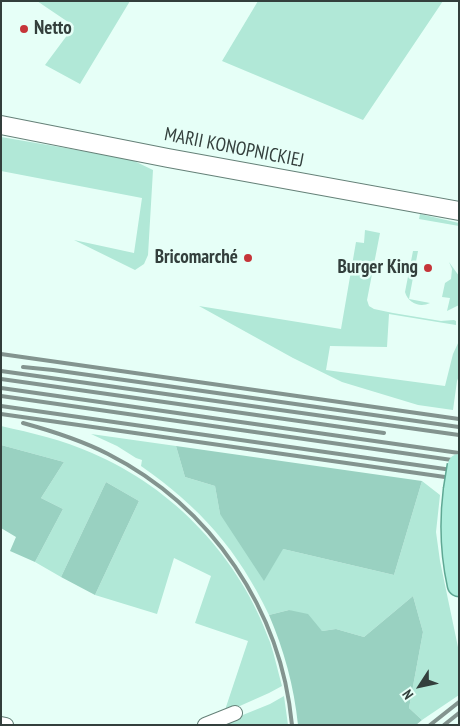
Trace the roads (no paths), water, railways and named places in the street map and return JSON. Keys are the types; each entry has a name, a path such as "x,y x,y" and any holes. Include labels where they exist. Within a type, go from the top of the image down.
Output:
{"main road":[{"path":"459,465 452,515 452,533 459,584"}],"street":[{"name":"MARII KONOPNICKIEJ","path":"1,125 188,162 459,211"},
{"path":"205,725 235,713"},
{"path":"1,724 6,725"}],"railway":[{"path":"1,354 459,419"},
{"path":"23,367 459,427"},
{"path":"1,371 459,435"},
{"path":"1,379 384,433"},
{"path":"1,388 459,453"},
{"path":"1,396 459,461"},
{"path":"1,406 459,471"},
{"path":"1,414 459,479"},
{"path":"23,423 66,436 108,454 145,476 179,503 209,533 235,566 256,603 273,642 285,683 292,725"},
{"path":"430,725 459,702"},
{"path":"444,725 459,713"}],"place":[{"name":"Netto","path":"24,29"},
{"name":"Bricomarché","path":"248,258"},
{"name":"Burger King","path":"428,268"}]}
